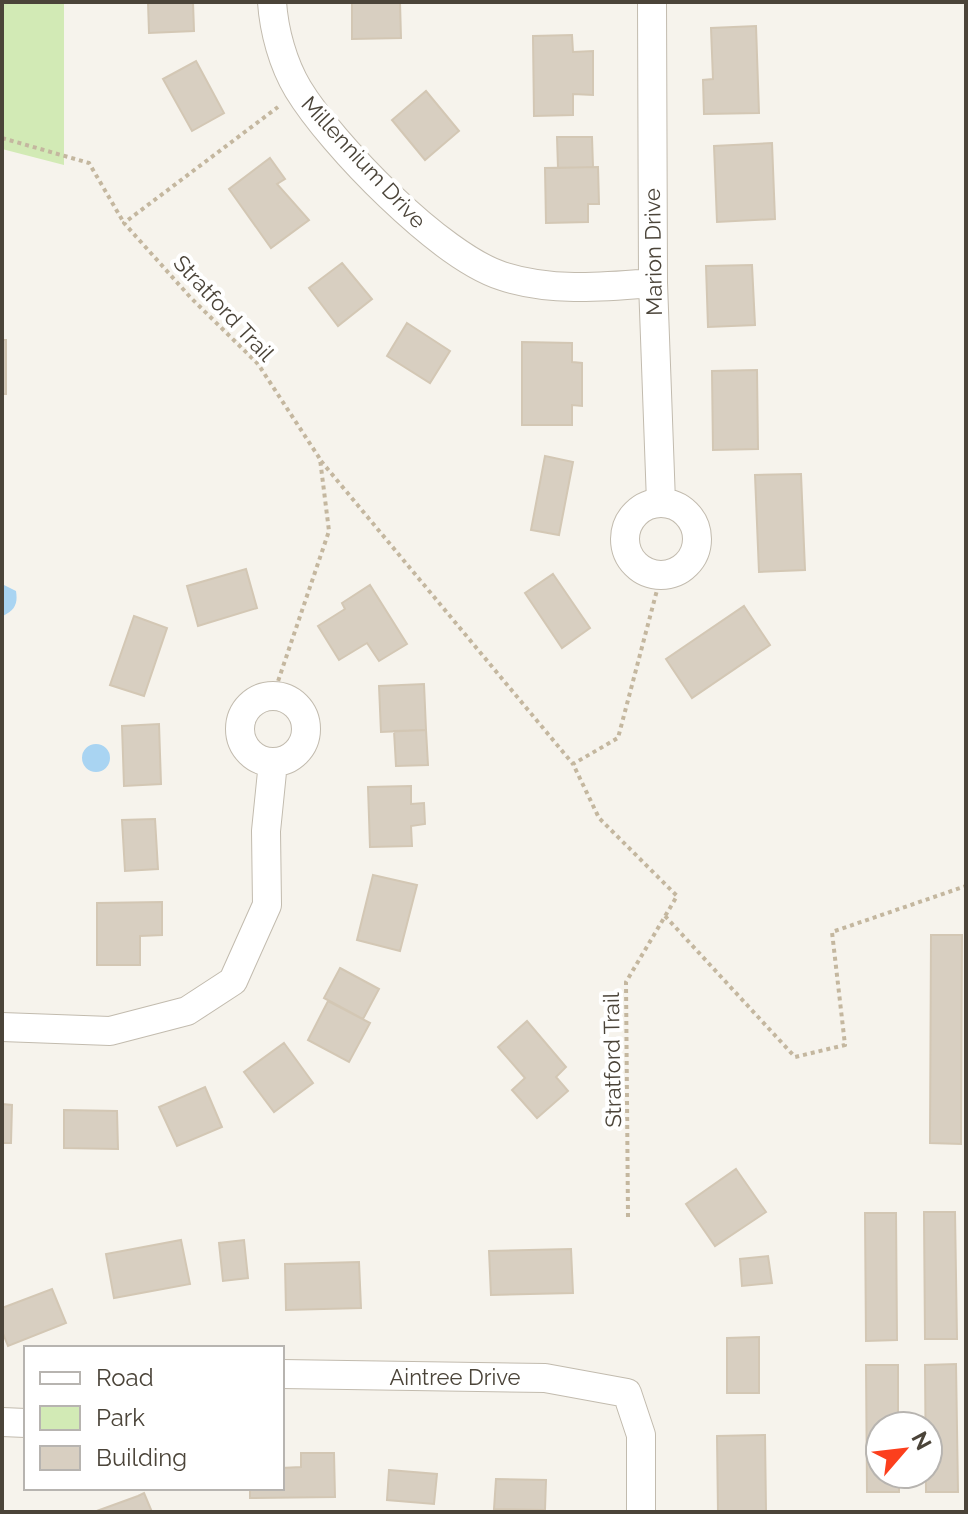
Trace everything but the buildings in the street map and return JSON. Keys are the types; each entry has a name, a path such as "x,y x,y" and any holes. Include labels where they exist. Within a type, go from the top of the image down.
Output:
{"street":[{"name":"Millennium Drive","path":"272,2 282,50 299,91 397,202 433,237 464,259 503,276 577,289 653,283"},
{"name":"Marion Drive","path":"652,2 653,283 661,502"},
{"path":"661,502 687,513 697,539 687,564 661,575 636,565 625,539 635,513 661,502"},
{"path":"273,696 284,698 301,711 306,731 299,750 273,762 250,752 244,745 241,726 255,702 273,696"},
{"path":"2,1027 110,1031 187,1011 233,981 267,905 266,831 273,762"},
{"name":"Aintree Drive","path":"284,1374 545,1378 627,1393 641,1435 641,1512"}],"path":[{"path":"124,223 299,91"},
{"name":"Stratford Trail","path":"2,138 89,163 124,223 191,298 258,364 320,459 573,764 599,818 677,896 626,982 628,1217"},
{"name":"Stratford Trail","path":"273,696 329,531 320,459"},
{"path":"573,764 618,738 661,575"},
{"path":"665,916 795,1057 845,1045 832,932 966,886"}],"green space":[{"path":"2,2 64,2 64,165 2,149"}],"water":[{"path":"2,584 16,591 17,596 15,606 3,616"},
{"path":"96,744 106,748 110,758 106,768 96,772 86,768 82,758 86,748"}]}
